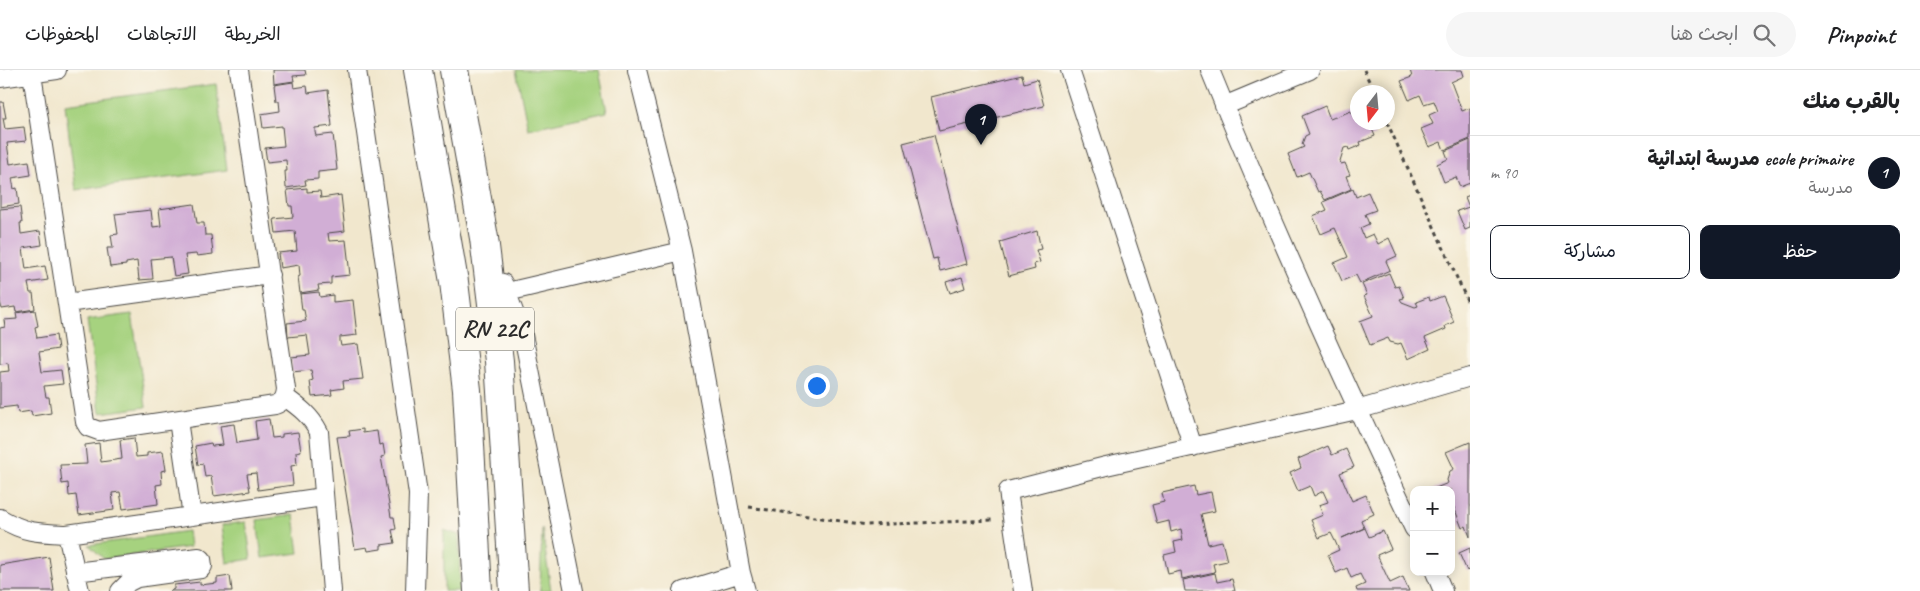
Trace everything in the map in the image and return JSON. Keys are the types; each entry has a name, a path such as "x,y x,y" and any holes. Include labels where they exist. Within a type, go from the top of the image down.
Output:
{"highway":[{"name":"RN 22C","path":"418,70 454,282 467,390 478,591"},
{"name":"RN 22C","path":"454,70 484,238 500,361 514,591"}],"street":[{"path":"0,78 57,70"},
{"path":"32,74 86,422 88,426 99,431 275,405 281,403 285,397 286,389 270,275 239,70"},
{"path":"357,70 418,494 414,591"},
{"path":"638,70 682,251 728,504 746,591"},
{"path":"1070,70 1193,447"},
{"path":"1210,70 1247,162 1357,410 1410,521"},
{"path":"1224,106 1310,70"},
{"path":"484,238 523,335 574,591"},
{"path":"507,292 682,251"},
{"path":"68,304 270,275"},
{"path":"1023,591 1008,491 1357,410 1470,378"},
{"path":"285,397 303,410 313,421 319,432 332,591"},
{"path":"178,420 192,516"},
{"path":"0,518 17,528 36,533 67,534 323,497"},
{"path":"67,534 80,591"},
{"path":"76,572 200,557 202,559 203,566 201,569 137,578 120,591"},
{"path":"683,591 741,573"},
{"path":"1436,576 1444,591"}],"path":[{"path":"1364,70 1371,85"},
{"path":"1391,130 1470,307"},
{"path":"728,504 867,525 1012,519"}],"green space":[{"path":"516,70 599,70 607,112 528,129"},
{"path":"216,84 227,170 76,190 65,104"},
{"path":"132,314 146,407 100,413 87,320"},
{"path":"294,515 299,553 262,558 257,520"},
{"path":"246,522 251,559 227,563 222,525"},
{"path":"542,528 551,591 540,591"},
{"path":"444,530 459,535 460,591 444,591"},
{"path":"188,531 190,547 104,559 89,545"}],"building":[{"path":"273,70 305,70 306,75 293,76 294,81 274,84"},
{"path":"1410,70 1462,70 1464,76 1451,82 1462,111 1470,108 1470,139 1444,150 1441,142 1429,147 1421,129 1433,124 1429,115 1438,111 1434,101 1424,104 1420,95 1409,100 1401,81 1412,77"},
{"path":"1022,75 1024,83 1037,79 1044,106 939,131 931,97"},
{"path":"293,82 294,88 307,86 308,93 328,90 332,126 315,128 315,132 316,136 333,134 337,170 318,172 318,179 305,180 306,185 286,188 286,160 267,162 265,148 284,146 282,126 263,128 261,114 280,111 279,101 276,101 274,85"},
{"path":"0,102 3,102 6,118 3,118 5,129 24,127 26,141 7,143 10,164 29,161 31,175 12,178 14,189 17,188 19,204 0,207"},
{"path":"1325,106 1330,119 1350,111 1350,130 1372,130 1375,136 1360,142 1361,145 1349,150 1348,147 1344,148 1340,161 1341,164 1345,163 1350,175 1346,176 1351,189 1325,200 1320,191 1318,192 1309,172 1297,177 1288,154 1304,147 1302,144 1305,136 1309,134 1302,116"},
{"path":"934,135 967,264 940,271 937,258 933,259 903,143"},
{"path":"1470,140 1470,183 1460,187 1456,177 1444,182 1437,164 1448,159 1445,151"},
{"path":"307,188 307,192 320,191 321,198 341,195 345,231 328,233 329,241 346,240 350,275 331,277 331,284 318,285 319,290 300,293 299,265 280,268 278,253 297,251 295,231 276,233 274,219 293,217 292,206 289,206 287,190"},
{"path":"1353,189 1356,197 1368,192 1376,210 1365,214 1369,224 1360,228 1364,238 1373,234 1378,244 1389,238 1397,256 1386,261 1390,270 1360,283 1356,275 1342,281 1334,263 1348,257 1335,228 1321,234 1313,216 1327,210 1323,202"},
{"path":"1470,195 1470,228 1465,230 1457,211 1469,207 1465,197"},
{"path":"194,204 197,223 204,223 205,235 211,235 213,254 185,255 188,274 174,276 171,257 151,259 153,279 139,280 137,261 126,263 126,265 110,267 107,248 113,248 111,235 118,234 115,214 151,210 153,227 161,226 159,209"},
{"path":"20,207 21,234 40,231 42,245 23,248 26,269 45,266 48,280 28,283 30,293 33,293 35,309 16,312 15,307 2,309 0,302 0,209"},
{"path":"1037,231 1041,249 1036,250 1040,262 1034,264 1035,269 1009,276 1000,242"},
{"path":"1389,273 1395,287 1399,286 1404,298 1400,299 1402,302 1415,307 1418,306 1416,302 1429,297 1430,301 1443,296 1454,322 1445,326 1446,329 1425,338 1430,349 1408,359 1401,343 1390,342 1388,338 1370,345 1360,321 1373,316 1364,296 1367,295 1362,284"},
{"path":"962,277 965,288 950,293 946,282"},
{"path":"319,292 320,297 333,295 333,302 353,300 357,335 340,337 340,341 341,346 358,344 363,379 343,381 344,388 331,390 332,395 312,397 310,381 313,380 311,370 292,372 291,357 310,355 307,335 288,337 287,323 306,321 304,310 302,310 300,294"},
{"path":"35,310 38,326 35,327 37,338 56,335 58,349 39,352 42,372 61,370 63,384 44,386 46,397 49,397 51,413 32,416 31,411 18,413 17,406 0,408 0,372 9,371 8,363 0,364 0,328 5,327 4,320 17,319 16,313"},
{"path":"269,419 272,438 282,437 282,434 298,432 301,451 296,452 297,465 291,466 293,485 258,490 256,473 247,474 250,491 214,496 211,476 205,477 203,464 198,465 195,446 211,443 212,446 223,445 220,426 234,424 237,443 257,440 255,421"},
{"path":"363,429 363,433 377,431 379,445 383,444 385,456 381,457 391,517 394,517 396,529 392,530 395,543 381,545 381,549 368,551 367,547 355,549 337,437 350,436 349,431"},
{"path":"134,438 136,457 147,456 147,453 163,451 166,470 161,471 162,484 156,485 158,504 123,509 120,492 112,493 114,510 79,515 76,495 69,496 68,483 62,484 60,465 87,464 85,445 99,443 101,462 122,459 120,440"},
{"path":"1470,442 1470,537 1466,526 1462,528 1455,510 1455,486 1441,486 1448,483 1450,471 1454,469 1446,452"},
{"path":"1328,446 1332,455 1346,449 1354,467 1340,473 1352,501 1366,495 1374,514 1361,520 1364,528 1342,538 1365,528 1369,537 1383,531 1391,549 1377,555 1390,583 1403,577 1409,591 1357,591 1356,588 1365,584 1360,574 1351,578 1347,568 1336,573 1328,555 1339,550 1335,541 1331,533 1319,538 1311,520 1323,515 1319,505 1328,502 1323,491 1314,496 1310,486 1298,491 1290,473 1301,468 1298,459"},
{"path":"1194,486 1196,495 1211,492 1215,511 1201,514 1208,544 1222,541 1227,561 1213,564 1215,572 1182,579 1181,571 1168,574 1164,555 1176,552 1174,542 1183,540 1181,529 1171,532 1169,521 1157,524 1152,505 1164,502 1162,493"},
{"path":"1470,548 1470,570 1467,571 1459,553"},
{"path":"49,557 54,591 0,591 0,565"},
{"path":"1215,573 1217,582 1232,579 1235,591 1185,591 1183,580"},
{"path":"230,576 232,591 170,591 174,589 174,585 200,582 200,585 217,583 217,578"}],"place":[{"name":"ecole primaire مدرسة ابتدائية","path":"981,145"}]}
